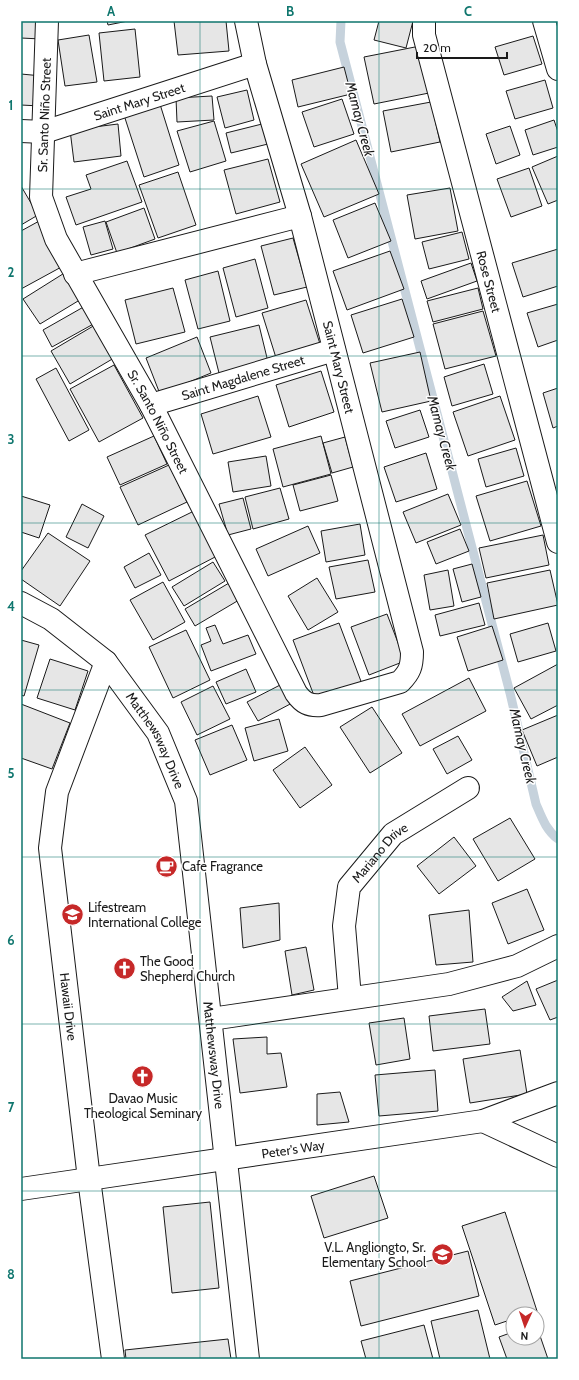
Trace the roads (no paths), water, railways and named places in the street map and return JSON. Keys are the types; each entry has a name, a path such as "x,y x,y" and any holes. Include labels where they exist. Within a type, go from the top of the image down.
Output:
{"street":[{"name":"Sr. Santo Niño Street","path":"47,21 41,197 56,239 151,405 296,693 304,703 312,706 321,706 389,687 400,682 409,672"},
{"name":"Saint Mary Street","path":"246,21 255,64 300,216 412,652 412,664 409,672"},
{"name":"Rose Street","path":"424,21 424,35 558,542"},
{"path":"544,21 558,69"},
{"name":"Saint Mary Street","path":"21,131 44,132 255,64"},
{"path":"75,274 300,216"},
{"name":"Saint Magdalene Street","path":"151,405 334,350"},
{"name":"Matthewsway Drive","path":"21,603 51,619 106,662 158,733 186,801 227,1158 248,1359"},
{"name":"Hawaii Drive","path":"106,662 57,792 50,848 89,1179 113,1359"},
{"name":"Mariano Drive","path":"350,998 344,926 349,888 393,834 468,788"},
{"path":"211,1019 449,984 518,966 558,946"},
{"name":"Peter's Way","path":"21,1189 483,1121 558,1093"},
{"path":"483,1121 558,1156"}],"waterway":[{"name":"Mamay Creek","path":"341,21 340,42 510,693 536,804 547,828 558,839"}],"place":[{"name":"Cafe Fragrance","path":"166,866"},
{"name":"Lifestream International College","path":"72,914"},
{"name":"The Good Shepherd Church","path":"125,968"},
{"name":"Davao Music Theological Seminary","path":"143,1076"},
{"name":"V.L. Angliongto, Sr. Elementary School","path":"442,1254"}]}
